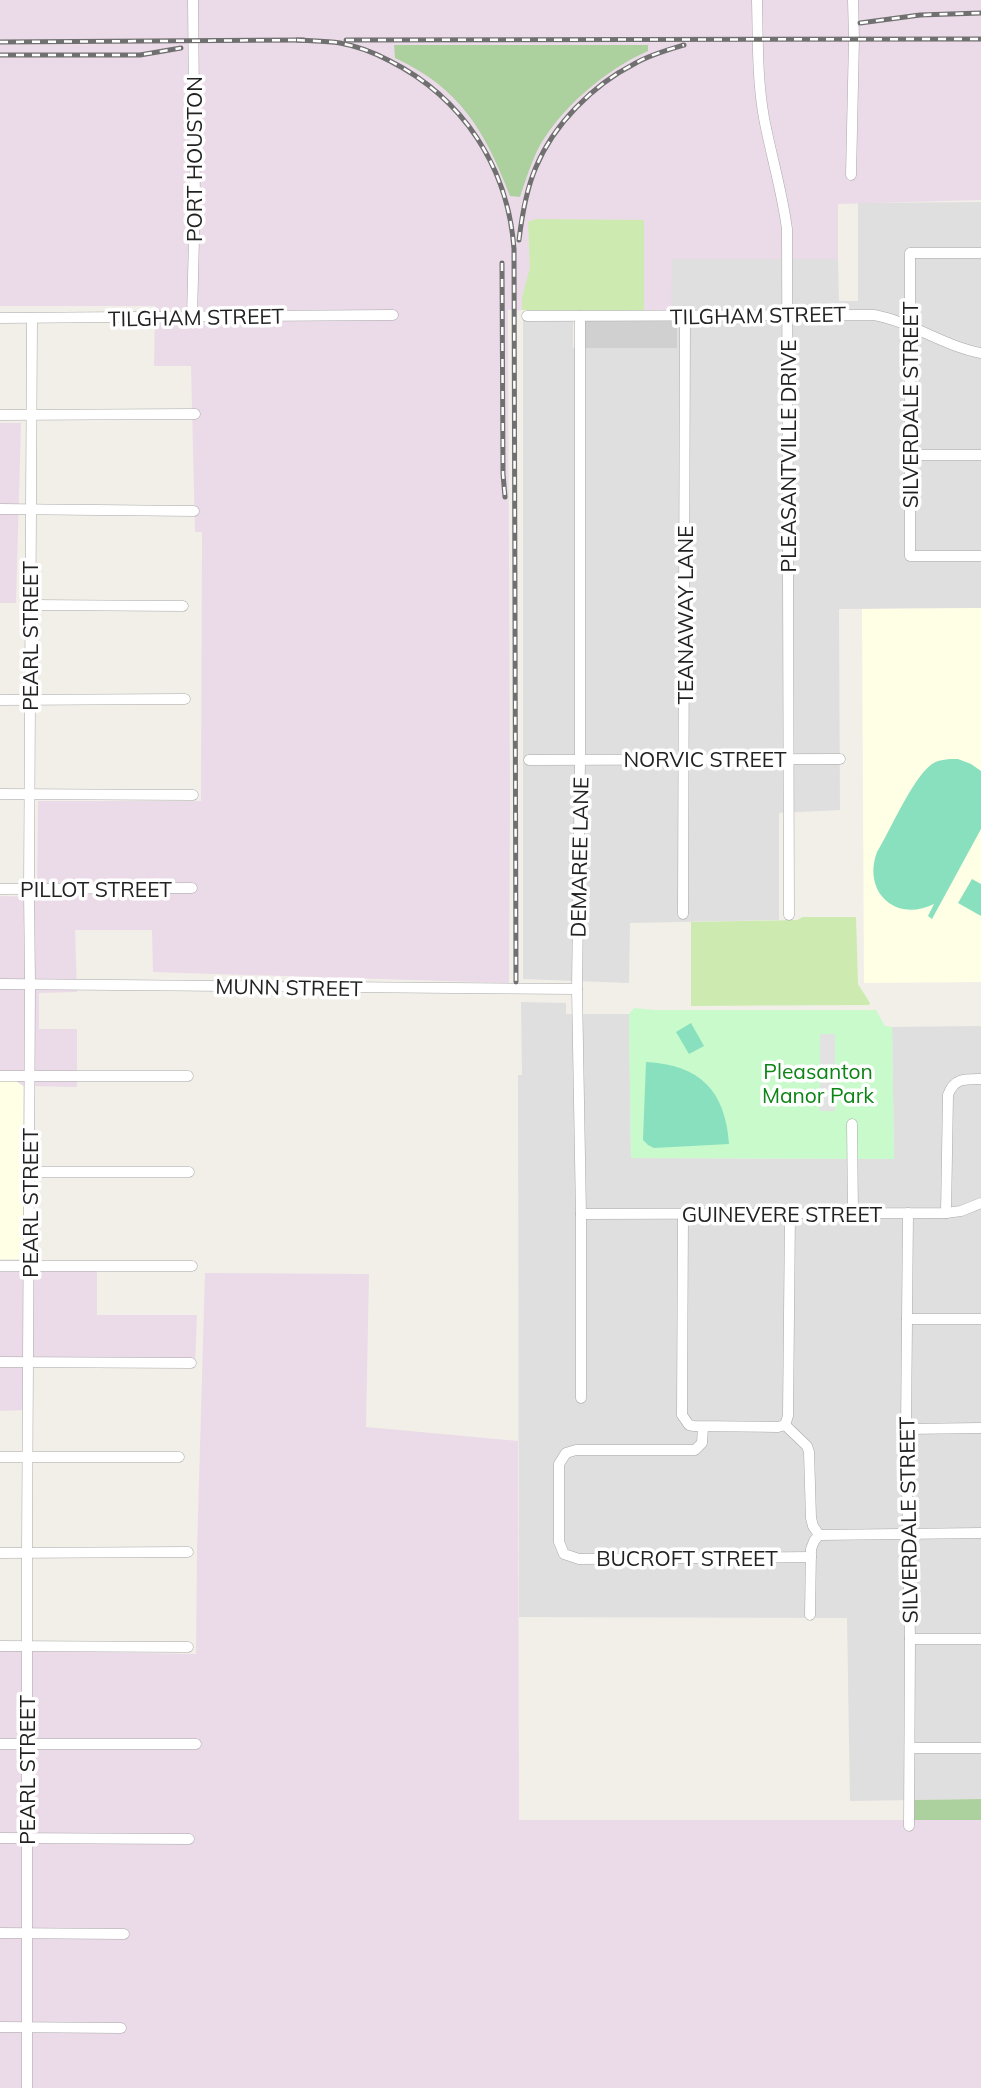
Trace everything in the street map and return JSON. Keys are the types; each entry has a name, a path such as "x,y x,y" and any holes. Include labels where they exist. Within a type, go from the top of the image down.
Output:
{"street":[{"name":"PORT HOUSTON","path":"192,317 195,200 193,0"},
{"name":"PLEASANTVILLE DRIVE","path":"757,0 757,40 764,116 782,194 786,227 789,915"},
{"path":"851,175 853,0"},
{"name":"SILVERDALE STREET","path":"981,253 910,253 909,324 910,556 981,556"},
{"name":"TILGHAM STREET","path":"0,318 393,314"},
{"name":"TILGHAM STREET","path":"527,316 874,315 909,324 942,342 981,353"},
{"name":"DEMAREE LANE","path":"580,316 578,989 581,1398"},
{"name":"TEANAWAY LANE","path":"683,914 684,316"},
{"name":"PEARL STREET","path":"27,2088 32,318"},
{"path":"0,415 195,414"},
{"path":"909,455 981,454"},
{"path":"0,509 194,511"},
{"path":"31,605 183,606"},
{"path":"0,700 185,699"},
{"name":"NORVIC STREET","path":"529,760 840,759"},
{"path":"0,794 193,794"},
{"name":"PILLOT STREET","path":"0,890 192,888"},
{"name":"MUNN STREET","path":"0,984 578,989"},
{"path":"0,1076 188,1076"},
{"path":"946,1213 948,1095 957,1082 964,1079 981,1079"},
{"path":"852,1124 853,1214"},
{"path":"30,1172 189,1172"},
{"name":"GUINEVERE STREET","path":"581,1214 946,1213 961,1211 981,1203"},
{"name":"SILVERDALE STREET","path":"908,1213 906,1429 910,1639 909,1826"},
{"path":"683,1214 682,1415 690,1425 703,1427 785,1425"},
{"path":"785,1425 788,1416 790,1214"},
{"path":"0,1266 192,1266"},
{"path":"907,1319 981,1319"},
{"path":"0,1362 191,1363"},
{"path":"785,1425 807,1446 809,1452 811,1518 819,1535"},
{"name":"BUCROFT STREET","path":"703,1427 702,1443 695,1450 576,1450 566,1453 559,1464 559,1542 564,1554 579,1559 811,1557"},
{"path":"906,1429 981,1428"},
{"path":"0,1457 179,1457"},
{"path":"810,1615 811,1557 814,1541 819,1535 981,1533"},
{"path":"0,1553 188,1552"},
{"path":"910,1639 981,1639"},
{"path":"0,1646 187,1647"},
{"path":"0,1744 196,1744"},
{"path":"910,1748 981,1748"},
{"path":"0,1838 189,1839"},
{"path":"0,1933 124,1934"},
{"path":"0,2027 121,2028"}],"shaded area":[{"path":"0,0 981,0 981,200 838,204 838,259 672,259 671,311 508,310 509,983 153,972 152,930 75,930 77,992 39,993 39,1029 77,1029 77,1087 23,1086 16,1081 0,1081 0,896 37,897 38,801 201,801 202,532 195,532 191,366 154,366 155,306 0,306"},
{"path":"981,202 981,608 839,609 840,810 779,813 779,920 630,923 629,983 523,979 523,320 573,320 573,348 677,348 677,320 671,311 671,259 838,259 839,301 858,301 858,203"},
{"path":"583,320 677,320 677,348 582,348"},
{"path":"0,423 21,423 16,603 0,603"},
{"path":"981,608 981,982 864,983 862,609"},
{"path":"521,1002 566,1003 566,1014 629,1014 631,1158 894,1159 892,1027 981,1026 981,1799 850,1801 847,1618 519,1617 518,1075 522,1075"},
{"path":"820,1034 835,1034 835,1111 820,1111"},
{"path":"0,1081 16,1081 23,1086 23,1257 20,1259 0,1259"},
{"path":"97,1270 97,1315 197,1315 195,1367 26,1365 26,1410 0,1411 0,1272"},
{"path":"205,1273 369,1274 366,1427 518,1441 519,1820 981,1820 981,2088 0,2088 0,1650 196,1654"}],"green space":[{"path":"394,45 648,45 648,51 616,68 570,106 537,151 520,197 510,196 491,151 468,114 437,83 395,58"},
{"path":"536,219 644,220 644,311 522,310 522,297 530,268 528,222"},
{"path":"958,759 981,771 981,829 932,919 928,916 934,904 907,910 886,900 878,891 874,880 874,866 877,852 917,780 932,764"},
{"path":"972,879 981,884 981,916 958,903"},
{"path":"803,917 856,917 858,984 869,1005 691,1006 691,922 797,920"},
{"name":"Pleasanton Manor Park","path":"634,1008 876,1010 885,1026 892,1027 894,1159 631,1158 629,1014"},
{"path":"691,1023 704,1046 689,1054 676,1032"},
{"path":"646,1062 681,1068 706,1084 722,1109 729,1144 654,1148 648,1145 643,1140"},
{"path":"981,1799 981,1820 914,1820 914,1800"}],"railway":[{"path":"860,23 920,15 981,13"},
{"path":"346,40 981,39"},
{"path":"297,40 340,43 366,50 416,76 439,94 460,115 477,138 491,163 510,219 514,249 516,982"},
{"path":"0,42 304,40"},
{"path":"519,240 533,176 544,151 564,121 590,94 619,73 646,58 684,45"},
{"path":"0,55 140,55 181,48"},
{"path":"502,263 505,497"}]}
